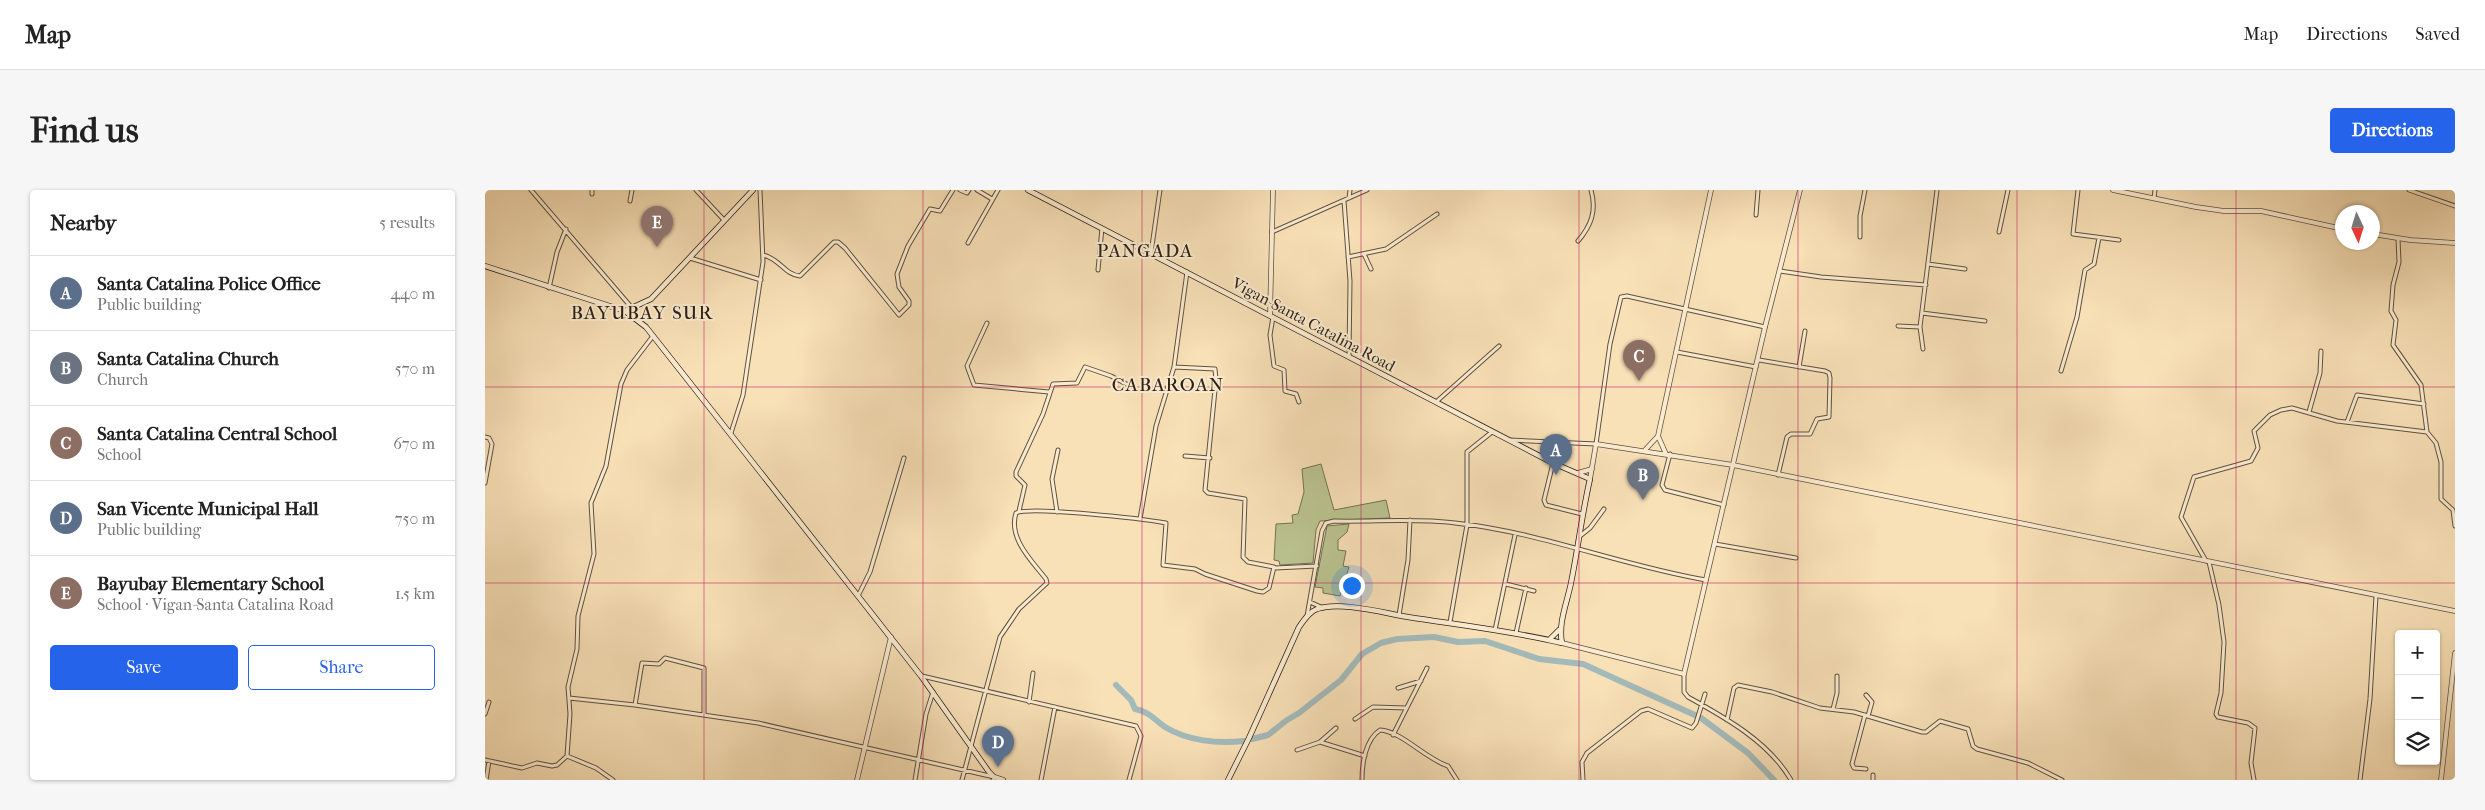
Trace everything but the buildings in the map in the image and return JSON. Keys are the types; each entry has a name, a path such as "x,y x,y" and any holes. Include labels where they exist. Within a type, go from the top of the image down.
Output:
{"main road":[{"path":"625,311 651,299 753,190"},
{"name":"Vigan-Santa Catalina Road","path":"1028,190 1553,463 1590,479"},
{"path":"485,266 625,311 654,335 921,676 994,779 1003,780"},
{"path":"1228,780 1299,627 1306,617 1317,609 1339,607 1450,622 1562,643 1559,630 1578,548 1582,514 1590,479"},
{"path":"1549,640 1559,630"}],"street":[{"path":"531,190 632,308"},
{"path":"630,200 632,190"},
{"path":"731,433 743,395 761,280 763,255 760,190"},
{"path":"763,255 775,259 791,273 799,276 834,242 838,242 845,248 899,315 909,305 909,301 899,287 897,274 905,253 929,209 940,211 953,190"},
{"path":"960,190 967,193 969,190"},
{"path":"977,190 991,199"},
{"path":"968,243 991,199 998,190"},
{"path":"1151,253 1160,190"},
{"path":"1273,190 1270,335 1274,366 1284,370 1285,391 1296,394 1299,402"},
{"path":"1349,199 1350,190"},
{"path":"1272,232 1367,190"},
{"path":"1578,241 1590,226 1593,218 1591,190"},
{"path":"1645,450 1658,436 1711,190"},
{"path":"1756,215 1758,190"},
{"path":"1791,780 1786,771 1759,744 1684,692 1685,674 1723,505 1800,190"},
{"path":"1860,237 1860,212 1865,190"},
{"path":"1923,349 1922,312 1937,190"},
{"path":"1999,232 2008,190"},
{"path":"2078,190 2073,234 2119,240"},
{"path":"2113,190 2224,211 2261,211 2335,227"},
{"path":"2154,198 2155,190"},
{"path":"2409,190 2417,191 2455,206"},
{"path":"698,191 724,220"},
{"path":"1344,201 1348,257 1349,357"},
{"path":"1348,257 1389,247 1437,214"},
{"path":"1098,270 1102,228"},
{"path":"549,288 557,252 566,229"},
{"path":"2380,235 2398,239 2455,243"},
{"path":"2061,371 2077,317 2085,270 2094,264 2099,238"},
{"path":"2398,239 2399,262 2393,284 2391,311 2396,320 2393,345 2419,382 2427,432 2438,448 2442,467 2441,499 2453,510 2455,526"},
{"path":"1364,254 1371,270"},
{"path":"689,258 761,280"},
{"path":"1928,264 1965,269"},
{"path":"1780,271 1821,277 1926,285"},
{"path":"1141,519 1156,426 1174,367 1187,272"},
{"path":"1590,479 1610,344 1621,297 1627,296 1765,327"},
{"path":"1922,312 1985,321"},
{"path":"987,323 967,366 974,386 1049,392"},
{"path":"1898,326 1921,328"},
{"path":"1799,367 1805,331"},
{"path":"567,756 568,687 577,650 578,616 593,554 591,503 606,466 621,384 627,370 654,335"},
{"path":"1437,402 1499,346"},
{"path":"2309,412 2320,372 2321,351"},
{"path":"1677,352 1756,367"},
{"path":"1759,360 1830,374 1829,417 1817,419 1810,434 1791,434 1787,437 1778,474"},
{"path":"962,780 996,650 1005,627 1019,609 1047,583 1017,540 1016,513 1019,511 1025,485 1017,478 1015,472 1043,414 1049,392 1054,383 1077,383 1085,367 1111,376 1134,388"},
{"path":"1174,367 1215,369 1217,380 1205,491 1245,499 1244,559 1275,568 1317,566"},
{"path":"2347,422 2357,395 2423,404"},
{"path":"2254,780 2251,763 2255,728 2247,723 2218,717 2216,714 2222,687 2224,642 2219,605 2207,562 2181,517 2194,477 2251,461 2258,448 2254,431 2270,416 2288,408 2347,422 2427,432"},
{"path":"1450,622 1467,525 1467,452 1493,431"},
{"path":"1658,436 1668,454 1662,485 1665,490 1723,505"},
{"path":"485,437 489,438 492,444 485,483"},
{"path":"1509,440 1596,444 1733,465 2455,611"},
{"path":"1057,512 1052,479 1058,450"},
{"path":"1185,456 1210,458"},
{"path":"859,596 870,572 904,458"},
{"path":"1553,463 1545,500 1546,505 1555,509 1582,514"},
{"path":"1578,474 1592,469"},
{"path":"1579,536 1591,528 1604,509"},
{"path":"1019,511 1141,519 1167,524 1163,565 1195,569 1205,574 1263,592 1269,588 1275,568"},
{"path":"1399,615 1408,560 1410,520"},
{"path":"1306,617 1322,531 1329,522 1410,520 1467,525 1578,548 1654,570 1706,580"},
{"path":"1495,631 1515,535"},
{"path":"1715,544 1796,558"},
{"path":"1506,584 1534,591"},
{"path":"1516,633 1526,588"},
{"path":"2361,780 2370,699 2376,596"},
{"path":"1310,602 1324,608"},
{"path":"857,780 891,637"},
{"path":"1562,643 1685,674"},
{"path":"2441,780 2455,653"},
{"path":"635,705 642,663 659,664 665,658 704,668 704,714"},
{"path":"1393,735 1427,668"},
{"path":"1029,702 1033,673"},
{"path":"921,676 1136,726 1141,736 1129,780"},
{"path":"1833,708 1837,693 1837,676"},
{"path":"1398,688 1422,681"},
{"path":"1727,720 1734,688 1738,685 1772,692 1820,708 1833,708 1866,715 1922,732 1940,721 1970,730 1973,746 2028,763 2062,780"},
{"path":"915,780 933,692"},
{"path":"1583,780 1582,762 1587,753 1641,711 1648,709 1692,728 1697,723 1705,694"},
{"path":"1866,695 1872,702 1866,715 1852,764 1854,768 1866,769"},
{"path":"569,698 704,714 758,723 919,759 994,779"},
{"path":"485,714 489,702"},
{"path":"1355,719 1373,706 1407,708"},
{"path":"1041,780 1055,707"},
{"path":"1297,750 1320,742 1336,728"},
{"path":"1362,780 1365,756 1377,732 1383,730 1435,761 1448,766 1457,780"},
{"path":"1320,742 1365,756"},
{"path":"486,780 487,761 522,768 537,763 554,766 567,756"},
{"path":"567,756 596,768 613,780"}],"green space":[{"path":"1321,464 1334,510 1386,500 1390,518 1320,521 1316,530 1313,563 1280,565 1279,561 1274,560 1276,524 1293,523 1292,515 1298,514 1304,492 1302,469"},
{"path":"1349,524 1347,532 1338,540 1338,550 1346,551 1343,566 1349,567 1340,596 1323,593 1323,588 1315,587 1327,526"}],"waterway":[{"path":"1252,739 1268,735 1299,713 1341,680 1362,654 1381,643 1397,639 1434,637 1458,642 1485,641 1539,659 1583,664 1697,716"},
{"path":"1116,685 1131,700 1135,709 1148,714 1165,727 1183,736 1224,742 1244,741"},
{"path":"1701,718 1748,753 1774,780"}],"place":[{"name":"Bayubay Elementary School","path":"657,247"},
{"name":"Santa Catalina Central School","path":"1639,381"},
{"name":"Santa Catalina Police Office","path":"1556,475"},
{"name":"Santa Catalina Church","path":"1643,500"},
{"name":"San Vicente Municipal Hall","path":"998,767"}],"district":[{"name":"PANGADA","path":"1145,250"},
{"name":"BAYUBAY SUR","path":"642,312"},
{"name":"CABAROAN","path":"1168,384"}]}
